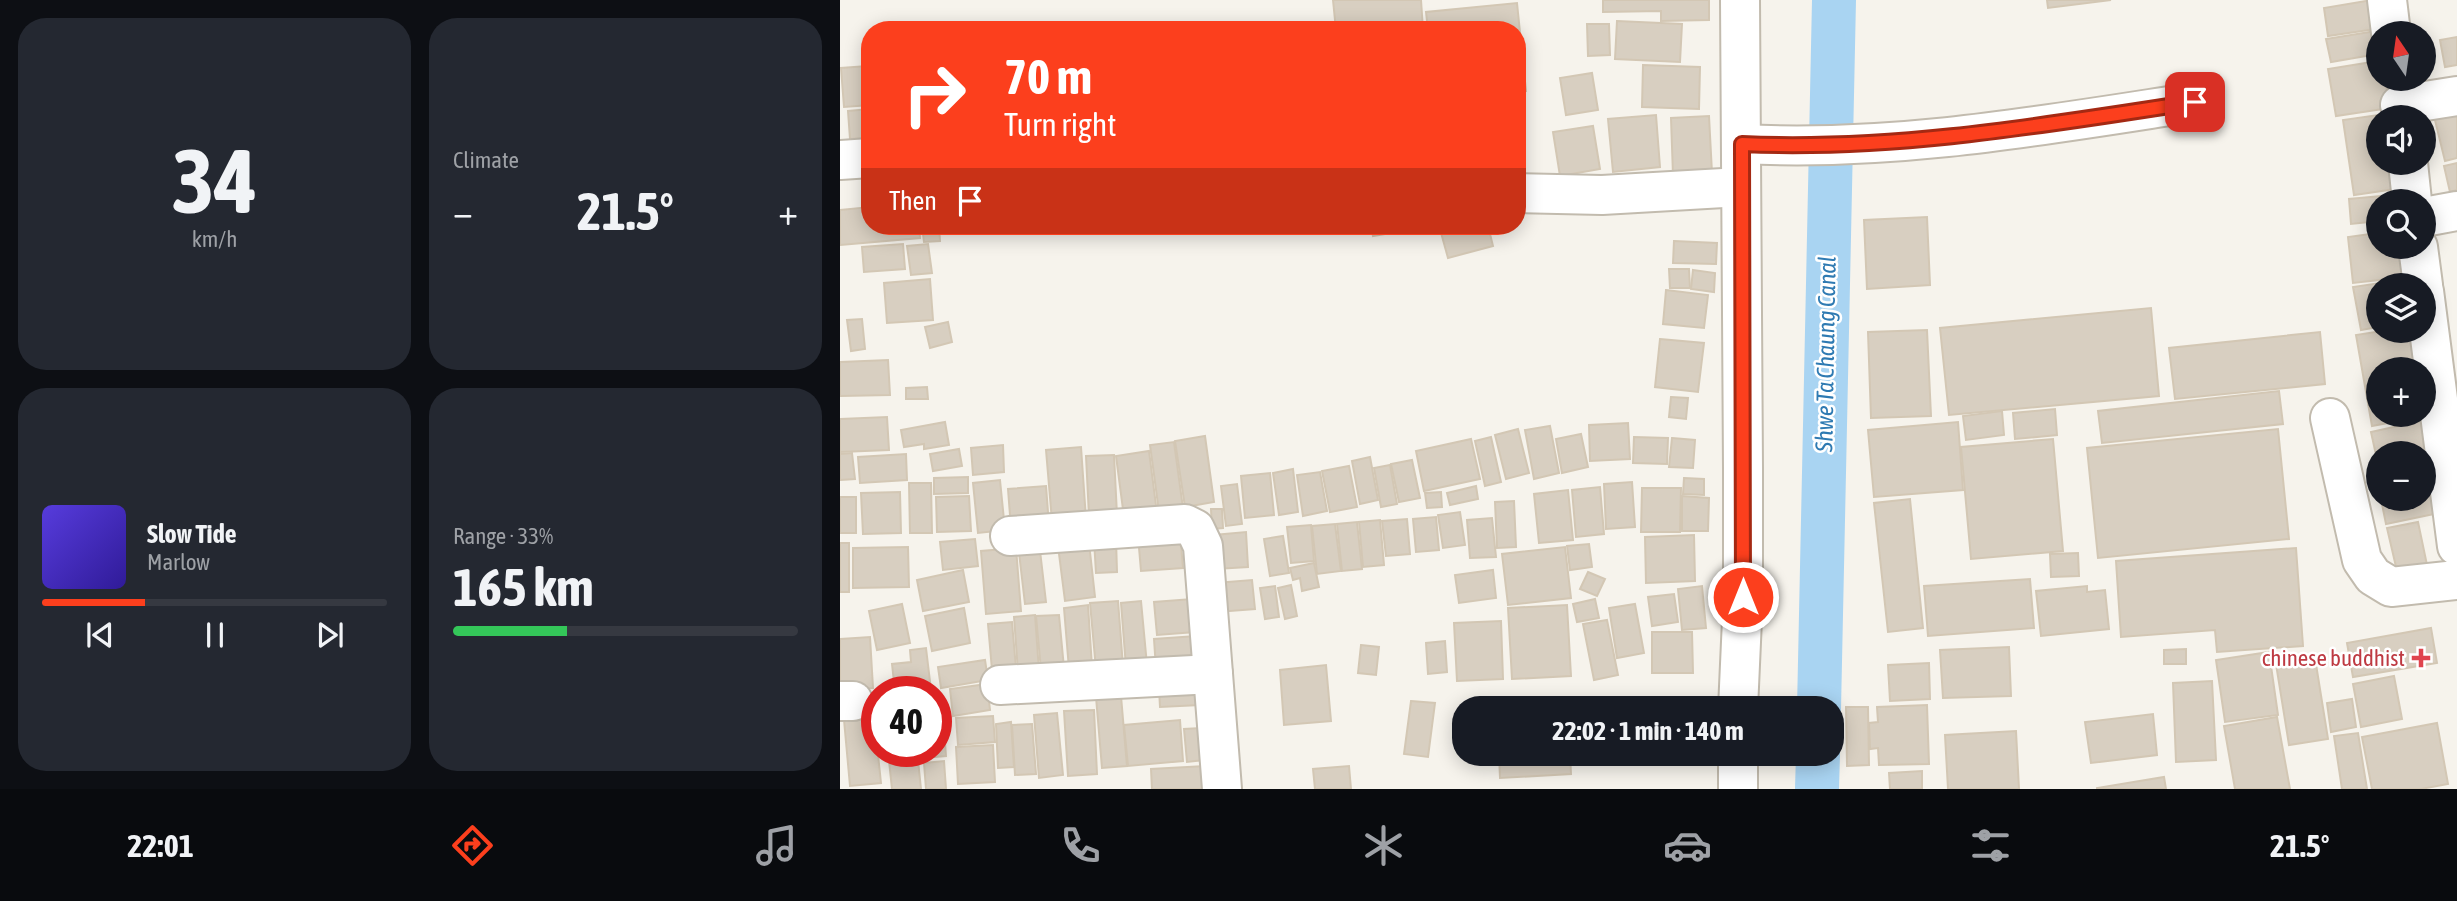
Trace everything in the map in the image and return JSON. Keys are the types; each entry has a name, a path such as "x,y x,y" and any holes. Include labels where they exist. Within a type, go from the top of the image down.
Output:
{"street":[{"path":"1739,696 1743,597 1740,0"},
{"path":"2387,0 2390,21"},
{"path":"2400,100 2457,96"},
{"path":"1742,144 1842,145 1964,137 2195,102"},
{"path":"840,160 861,159"},
{"path":"1526,193 1602,195 1741,187"},
{"path":"2436,215 2457,211"},
{"path":"2431,343 2454,504 2457,547"},
{"path":"2330,418 2362,560 2372,576 2391,587 2457,580"},
{"path":"1010,536 1185,524 1195,529 1203,546 1222,789"},
{"path":"1000,685 1213,674"},
{"path":"1738,766 1738,789"}],"building":[{"path":"1333,0 1421,0 1422,21 1335,21"},
{"path":"1603,0 1709,0 1709,20 1661,21 1661,11 1603,12"},
{"path":"2047,0 2111,0 2048,8"},
{"path":"2372,0 2375,21 2366,21 2366,30 2328,36 2324,8"},
{"path":"1517,3 1519,21 1427,21 1426,12"},
{"path":"1617,21 1682,24 1680,62 1615,59"},
{"path":"1587,24 1609,24 1610,55 1588,56"},
{"path":"2366,33 2366,56 2331,62 2326,39"},
{"path":"2457,37 2457,65 2445,67 2440,40"},
{"path":"2366,63 2366,91 2387,91 2389,105 2366,105 2366,112 2336,116 2328,69"},
{"path":"1643,65 1700,67 1699,109 1642,107"},
{"path":"861,66 861,106 844,107 841,68"},
{"path":"1592,73 1598,110 1566,115 1560,78"},
{"path":"861,110 861,138 850,139 848,111"},
{"path":"2457,110 2457,158 2445,161 2436,115"},
{"path":"1656,115 1660,167 1613,172 1608,119"},
{"path":"1709,116 1712,173 1673,175 1671,118"},
{"path":"2366,117 2366,175 2401,175 2403,188 2366,189 2366,193 2354,195 2343,120"},
{"path":"1593,126 1600,169 1560,176 1553,132"},
{"path":"2457,163 2457,190 2450,192 2444,166"},
{"path":"2366,197 2366,222 2351,224 2349,199"},
{"path":"861,208 861,235 920,235 920,238 840,245 840,210"},
{"path":"1927,217 1930,285 1867,289 1864,220"},
{"path":"923,235 940,235 940,241 924,242"},
{"path":"1442,235 1490,235 1493,246 1448,258"},
{"path":"2366,235 2366,259 2404,259 2406,273 2366,273 2366,282 2353,283 2348,237"},
{"path":"1674,241 1717,243 1716,264 1673,263"},
{"path":"903,244 905,269 864,272 862,247"},
{"path":"928,244 932,273 911,275 907,246"},
{"path":"1669,269 1689,269 1690,288 1670,288"},
{"path":"1693,270 1715,273 1714,292 1691,289"},
{"path":"930,279 933,320 887,323 884,283"},
{"path":"2366,285 2366,329 2361,330 2353,287"},
{"path":"1666,290 1708,295 1704,328 1663,324"},
{"path":"2151,308 2159,396 1949,415 1940,328"},
{"path":"862,319 865,349 851,351 847,320"},
{"path":"948,322 952,342 930,348 925,327"},
{"path":"1927,330 1931,416 1871,418 1868,332"},
{"path":"2320,332 2325,384 2175,399 2169,348"},
{"path":"2366,333 2366,343 2423,343 2425,357 2366,357 2366,392 2356,335"},
{"path":"1660,339 1704,343 1698,392 1655,387"},
{"path":"888,360 890,395 840,396 840,362"},
{"path":"927,387 928,399 906,399 906,388"},
{"path":"2279,391 2283,424 2102,443 2098,411"},
{"path":"1671,397 1688,398 1686,419 1669,417"},
{"path":"2055,409 2057,435 2015,439 2013,413"},
{"path":"2002,411 2004,435 1966,440 1963,416"},
{"path":"887,417 889,450 840,452 840,419"},
{"path":"945,422 949,445 924,449 924,444 904,447 901,430"},
{"path":"1958,422 1963,490 1874,497 1868,430"},
{"path":"1628,423 1630,459 1590,461 1589,425"},
{"path":"1550,426 1559,473 1534,479 1525,430"},
{"path":"2394,427 2432,427 2435,441 2373,441 2371,432"},
{"path":"1518,429 1529,473 1506,479 1495,435"},
{"path":"2278,429 2289,539 2098,558 2087,448"},
{"path":"1581,434 1588,467 1562,473 1556,439"},
{"path":"1205,436 1214,502 1185,507 1175,441"},
{"path":"1491,437 1501,482 1485,486 1475,441"},
{"path":"1634,437 1668,438 1667,464 1633,463"},
{"path":"1672,438 1695,440 1693,468 1669,467"},
{"path":"1471,439 1480,479 1424,491 1416,451"},
{"path":"2053,439 2063,551 1971,559 1961,447"},
{"path":"1174,442 1183,508 1159,512 1150,445"},
{"path":"1003,445 1004,472 973,475 971,448"},
{"path":"2436,446 2440,464 2436,465"},
{"path":"1081,447 1086,519 1052,521 1046,450"},
{"path":"959,449 962,466 933,471 930,454"},
{"path":"1149,451 1157,513 1124,517 1116,456"},
{"path":"852,453 855,479 840,480 840,454"},
{"path":"906,454 907,480 860,483 858,457"},
{"path":"1114,455 1117,515 1089,516 1086,456"},
{"path":"1370,457 1378,500 1360,504 1352,461"},
{"path":"1412,460 1420,498 1399,502 1391,464"},
{"path":"1390,465 1397,504 1381,507 1374,468"},
{"path":"1349,466 1357,507 1330,512 1322,471"},
{"path":"1293,469 1298,512 1279,515 1273,473"},
{"path":"1320,472 1327,511 1303,516 1297,475"},
{"path":"1270,473 1274,515 1245,518 1241,476"},
{"path":"968,477 968,493 934,494 934,478"},
{"path":"1684,478 1704,479 1704,495 1683,494"},
{"path":"1000,480 1005,530 978,533 973,483"},
{"path":"1632,482 1635,527 1606,529 1604,484"},
{"path":"909,483 931,483 932,533 910,533"},
{"path":"1237,484 1242,524 1226,526 1221,486"},
{"path":"1046,486 1049,525 1011,528 1008,489"},
{"path":"1476,486 1478,499 1450,505 1447,493"},
{"path":"1600,487 1604,534 1576,537 1572,490"},
{"path":"1642,488 1681,488 1680,532 1641,532"},
{"path":"1568,490 1573,540 1539,543 1534,494"},
{"path":"900,492 901,533 863,534 861,493"},
{"path":"1441,492 1442,507 1427,508 1425,493"},
{"path":"969,496 971,531 937,532 936,497"},
{"path":"1682,496 1709,498 1708,531 1682,531"},
{"path":"2436,496 2439,513 2386,524 2383,511 2436,511"},
{"path":"840,497 856,497 856,533 840,533"},
{"path":"1910,499 1923,628 1888,632 1874,503"},
{"path":"1514,501 1516,547 1497,548 1495,502"},
{"path":"1211,509 1222,509 1223,528 1212,529"},
{"path":"1460,512 1465,545 1443,548 1438,515"},
{"path":"1436,517 1439,550 1416,552 1413,519"},
{"path":"1492,518 1496,557 1470,558 1467,520"},
{"path":"1407,519 1410,554 1386,556 1382,521"},
{"path":"1380,520 1384,565 1363,567 1359,522"},
{"path":"1357,522 1362,569 1342,571 1337,524"},
{"path":"2418,522 2427,565 2397,571 2387,528"},
{"path":"1335,524 1341,571 1317,574 1312,526"},
{"path":"1311,525 1314,561 1291,563 1287,527"},
{"path":"1246,532 1248,567 1216,569 1214,535"},
{"path":"1180,533 1183,568 1141,571 1138,536"},
{"path":"1088,534 1095,597 1065,601 1057,538"},
{"path":"1694,535 1695,581 1646,583 1645,537"},
{"path":"1283,536 1289,573 1270,576 1264,539"},
{"path":"975,539 978,566 943,570 940,542"},
{"path":"1116,539 1117,572 1096,573 1094,540"},
{"path":"1039,542 1046,602 1025,604 1018,544"},
{"path":"840,543 849,543 849,592 840,592"},
{"path":"1589,544 1592,567 1570,570 1567,546"},
{"path":"908,547 909,587 853,588 853,548"},
{"path":"1565,547 1571,598 1508,605 1502,554"},
{"path":"1016,548 1021,611 986,614 981,551"},
{"path":"2296,548 2303,646 2217,652 2215,630 2121,637 2116,561"},
{"path":"2078,553 2079,576 2051,577 2050,554"},
{"path":"1314,563 1319,587 1302,591 1300,578 1293,580 1290,568"},
{"path":"963,570 969,602 923,611 917,580"},
{"path":"1493,570 1496,598 1459,603 1455,575"},
{"path":"1588,572 1605,579 1597,596 1580,589"},
{"path":"2030,579 2034,628 1928,636 1924,586"},
{"path":"1252,580 1255,609 1217,612 1216,583"},
{"path":"1291,585 1297,616 1285,619 1278,588"},
{"path":"1275,586 1279,617 1265,619 1260,588"},
{"path":"1702,586 1706,628 1682,630 1678,589"},
{"path":"2087,586 2087,592 2105,590 2109,629 2041,636 2036,591"},
{"path":"1674,594 1678,622 1652,626 1648,597"},
{"path":"1192,599 1195,632 1157,635 1154,602"},
{"path":"1595,599 1599,618 1577,622 1573,604"},
{"path":"1118,601 1123,666 1096,669 1090,603"},
{"path":"1141,601 1147,665 1126,667 1121,603"},
{"path":"902,604 910,643 877,650 869,611"},
{"path":"1635,604 1644,653 1617,658 1609,608"},
{"path":"1088,605 1092,667 1069,669 1064,608"},
{"path":"1567,605 1571,676 1512,679 1508,608"},
{"path":"964,608 970,643 932,651 925,616"},
{"path":"1035,615 1039,671 1018,672 1014,617"},
{"path":"1059,615 1064,668 1041,670 1036,616"},
{"path":"1607,620 1618,675 1594,680 1583,624"},
{"path":"1501,621 1503,679 1457,681 1454,623"},
{"path":"1012,622 1016,668 992,670 988,624"},
{"path":"2431,628 2437,663 2353,677 2347,643"},
{"path":"1652,632 1692,632 1693,673 1652,673"},
{"path":"1196,636 1199,666 1156,669 1154,639"},
{"path":"870,637 872,676 861,676 861,688 840,689 840,639"},
{"path":"1445,641 1447,672 1428,674 1426,643"},
{"path":"1361,645 1379,647 1376,675 1358,673"},
{"path":"2009,647 2011,696 1943,698 1940,650"},
{"path":"926,648 929,676 893,676 892,664 911,662 910,650"},
{"path":"2186,649 2186,664 2164,664 2164,650"},
{"path":"2269,652 2278,715 2225,722 2216,660"},
{"path":"2315,658 2328,739 2289,745 2276,664"},
{"path":"985,660 988,680 952,686 952,676 939,676 938,667"},
{"path":"1929,663 1930,699 1890,701 1888,665"},
{"path":"1326,665 1331,721 1284,725 1280,670"},
{"path":"2394,676 2402,719 2361,727 2353,684"},
{"path":"2212,681 2216,760 2176,762 2173,683"},
{"path":"987,684 990,710 953,716 952,689"},
{"path":"1200,687 1200,705 1160,707 1159,689"},
{"path":"1121,696 1127,766 1102,768 1096,697"},
{"path":"2352,699 2356,727 2331,732 2327,703"},
{"path":"1411,701 1435,703 1428,757 1404,754"},
{"path":"1927,705 1929,764 1879,765 1878,748 1870,749 1869,723 1878,722 1877,707"},
{"path":"1846,707 1868,707 1869,765 1847,766"},
{"path":"1094,710 1097,774 1068,776 1064,711"},
{"path":"1057,713 1063,775 1039,778 1034,715"},
{"path":"2153,714 2157,755 2091,763 2085,722"},
{"path":"993,716 995,742 958,745 956,718"},
{"path":"2277,717 2290,789 2235,789 2224,726"},
{"path":"861,718 861,767 879,767 881,783 850,786 844,720"},
{"path":"1180,720 1183,761 1128,766 1124,725"},
{"path":"1011,722 1014,767 998,768 996,724"},
{"path":"2437,723 2448,784 2421,789 2372,789 2362,737"},
{"path":"1032,724 1036,774 1015,775 1012,725"},
{"path":"1201,728 1204,760 1187,762 1184,729"},
{"path":"2016,731 2019,789 1948,789 1945,735"},
{"path":"2358,733 2367,789 2342,789 2334,736"},
{"path":"993,745 995,782 958,784 956,747"},
{"path":"1205,766 1207,789 1152,789 1151,769"},
{"path":"1349,766 1351,789 1315,789 1313,769"},
{"path":"1500,766 1571,766 1571,774 1500,778"},
{"path":"890,767 919,767 921,789 892,789"},
{"path":"924,767 944,767 946,789 926,789"},
{"path":"1922,771 1922,789 1890,789 1889,773"},
{"path":"2164,777 2166,789 2097,789 2097,788"}],"waterway":[{"name":"Shwe Ta Chaung Canal","path":"1819,696 1834,0"},
{"name":"Shwe Ta Chaung Canal","path":"1817,789 1818,766"}],"place":[{"name":"chinese buddhist","path":"2421,658"}],"route":[{"path":"1743,597 1742,144 1842,145 1964,137 2195,102"}]}
